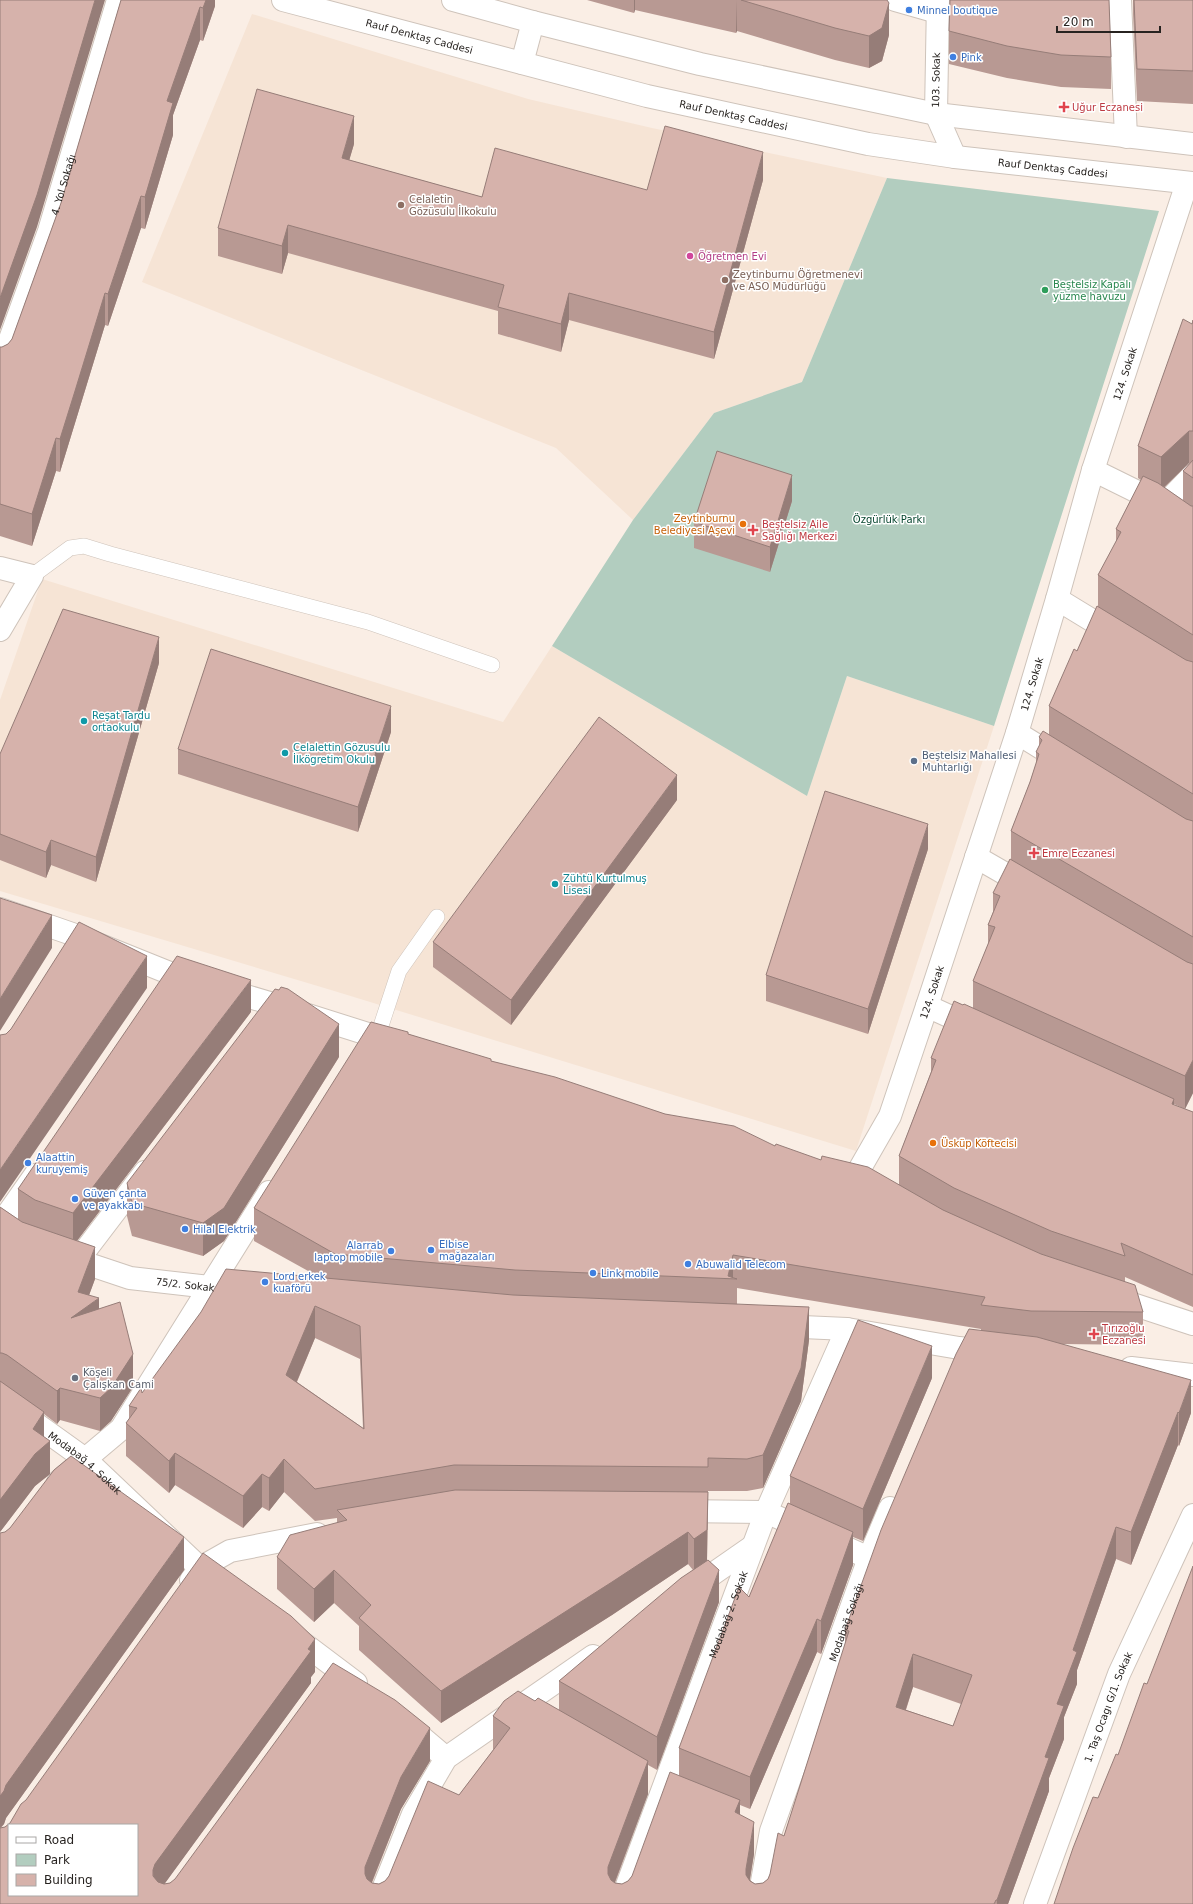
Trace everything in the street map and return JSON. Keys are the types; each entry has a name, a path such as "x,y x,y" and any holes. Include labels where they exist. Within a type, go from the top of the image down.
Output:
{"street":[{"name":"4. Yol Sokağı","path":"0,367 49,231 118,0"},
{"path":"453,0 533,22 700,64 936,114 1126,138 1193,144"},
{"path":"895,0 938,6"},
{"path":"1120,0 1126,138"},
{"name":"Rauf Denktaş Caddesi","path":"296,2 647,96 868,144 955,157 1190,183"},
{"name":"103. Sokak","path":"938,6 936,114 955,157"},
{"path":"522,63 533,22"},
{"name":"124. Sokak","path":"855,1177 890,1116 1017,733 1057,599 1093,470 1190,183"},
{"path":"1093,470 1164,505 1193,526"},
{"path":"1164,505 1193,474"},
{"path":"0,568 32,576 0,630"},
{"path":"1057,599 1132,645"},
{"path":"1017,733 1078,770"},
{"path":"976,857 1044,896"},
{"path":"0,909 75,935 172,974 273,1004 368,1041 415,1049"},
{"path":"62,955 75,935"},
{"path":"158,994 172,974"},
{"path":"258,1022 273,1004"},
{"path":"927,1006 992,1036"},
{"path":"78,1260 159,1154"},
{"path":"6,1229 46,1159"},
{"path":"832,1170 855,1177 875,1189"},
{"path":"45,1494 121,1429 280,1175"},
{"name":"75/2. Sokak","path":"50,1251 130,1278 209,1288 264,1292"},
{"path":"1097,1292 1193,1324"},
{"path":"760,1325 847,1329 959,1348 1006,1354"},
{"name":"Modabağ 2. Sokak","path":"620,1904 766,1512 847,1329"},
{"path":"949,1370 959,1348"},
{"path":"1115,1366 1193,1375"},
{"name":"Modabağ 4. Sokak","path":"0,1398 85,1459 200,1568 225,1586"},
{"name":"Modabağ Sokağı","path":"758,1904 770,1831 869,1558 897,1493"},
{"path":"656,1511 766,1512 869,1558"},
{"name":"1. Taş Ocagı G/1. Sokak","path":"1035,1904 1119,1674 1193,1515"},
{"path":"181,1593 200,1568 230,1551 263,1543 339,1530"},
{"path":"675,1600 753,1546"},
{"path":"275,1622 338,1668 374,1698"},
{"path":"377,1904 412,1814 446,1758 610,1644"},
{"path":"324,1687 338,1668"},
{"path":"520,1706 541,1718"},
{"path":"392,1713 446,1758"},
{"path":"643,1776 663,1788 685,1796"},
{"path":"749,1822 770,1831"}],"lane":[{"path":"32,576 70,548 84,546 368,622 492,665"},
{"path":"368,1041 399,971 437,917"}],"shaded area":[{"name":"Celaletin Gözüsulu İlkokulu","path":"252,14 528,99 652,128 887,178 802,382 714,413 633,520 556,448 142,282"},
{"path":"42,579 503,722 552,646 807,796 847,676 994,726 856,1151 331,990 0,891 0,700"}],"green space":[{"name":"Özgürlük Parkı","path":"887,178 1159,211 994,726 847,676 807,796 552,646 633,520 714,413 802,382"}],"building":[{"path":"0,0 95,0 37,195 0,298"},
{"path":"121,0 206,0 203,8 200,7 167,101 173,103 145,197 141,196 108,294 105,293 60,439 56,438 32,514 0,504 0,347 8,344 12,339 61,203"},
{"path":"741,0 887,0 889,3 882,28 869,36 835,28"},
{"path":"950,0 1109,0 1111,57 1061,55 1007,46 949,31"},
{"path":"1134,0 1193,0 1193,71 1137,69"},
{"path":"257,89 354,116 342,158 482,197 495,148 647,190 665,126 763,152 714,332 569,293 561,324 498,307 504,285 288,225 282,246 218,228"},
{"path":"1183,319 1192,324 1193,320 1193,431 1189,431 1161,457 1138,446"},
{"name":"Zeytinburnu Belediyesi Aşevi","path":"717,451 792,475 770,547 694,522"},
{"path":"1193,460 1193,478 1183,471"},
{"path":"1143,476 1158,483 1193,506 1193,635 1098,575 1121,532 1116,529"},
{"path":"1097,606 1186,660 1193,662 1193,794 1049,706 1074,649 1077,651"},
{"name":"Reşat Tardu ortaokulu","path":"63,609 159,637 96,857 51,840 46,852 0,834 0,754"},
{"name":"Celalettin Gözusulu İlkögretim Okulu","path":"211,649 391,706 358,807 178,749"},
{"name":"Zühtü Kurtulmuş Lisesi","path":"599,717 677,775 511,1000 433,942"},
{"path":"1043,731 1186,819 1193,821 1193,937 1011,831 1039,754 1036,752 1042,740 1039,737"},
{"path":"825,791 928,824 868,1009 766,975"},
{"path":"1010,859 1187,962 1193,964 1193,1060 1185,1076 973,981 995,927 988,925 1000,896 993,893"},
{"path":"0,898 52,915 0,999"},
{"path":"79,922 147,956 0,1170 0,1035 6,1034 11,1029"},
{"path":"177,956 251,980 73,1213 35,1200 18,1189"},
{"path":"281,987 288,989 339,1024 224,1208 203,1223 132,1203 127,1183 275,989 279,990"},
{"path":"954,1001 963,1005 964,1004 1174,1099 1172,1104 1193,1112 1193,1275 1121,1243 1125,1256 1051,1231 954,1188 899,1156 936,1060 931,1058"},
{"path":"371,1022 408,1032 408,1034 491,1059 491,1061 555,1077 665,1114 734,1126 775,1146 776,1144 821,1160 822,1156 868,1167 943,1210 1041,1254 1135,1285 1143,1312 1031,1311 981,1305 985,1297 733,1255 728,1276 737,1279 515,1270 335,1254 254,1208"},
{"path":"0,1207 22,1222 95,1247 78,1292 99,1298 71,1318 120,1302 133,1354 111,1388 100,1398 60,1388 57,1391 7,1355 0,1353"},
{"path":"226,1269 513,1295 809,1307 801,1368 763,1455 747,1459 708,1458 708,1467 454,1465 315,1489 284,1459 269,1478 262,1474 243,1496 175,1453 169,1461 126,1423 137,1408 129,1406 141,1388 142,1393 201,1312","holes":["315,1306 360,1326 364,1429 286,1375"]},
{"path":"858,1320 932,1346 863,1509 790,1476"},
{"path":"969,1329 1037,1337 1191,1380 1131,1532 1116,1527 1073,1650 1077,1652 1057,1704 1064,1706 1045,1757 1049,1758 997,1900 994,1904 0,1904 0,1828 8,1825 8,1896 138,1896 138,1824 9,1824 21,1804 26,1800 203,1553 291,1616 315,1639 308,1649 311,1651 155,1864 153,1876 158,1882 164,1884 170,1883 175,1879 333,1663 395,1700 430,1728 401,1777 365,1867 367,1879 372,1883 379,1884 385,1881 389,1876 428,1781 459,1795 510,1728 493,1716 504,1701 518,1691 535,1701 538,1698 648,1761 608,1867 608,1874 611,1880 615,1883 622,1884 628,1881 632,1876 670,1772 740,1800 735,1812 754,1822 746,1875 750,1881 755,1884 763,1883 768,1879 770,1874 778,1833 784,1836 849,1631 845,1630 881,1530 956,1354","holes":["913,1654 972,1675 953,1726 896,1707"]},
{"path":"0,1381 44,1412 33,1429 50,1441 35,1454 0,1500"},
{"path":"71,1456 184,1537 6,1785 0,1796 0,1533 5,1532 10,1528 54,1470"},
{"path":"455,1490 708,1492 707,1530 694,1539 688,1532 441,1691 359,1618 371,1605 334,1570 314,1589 277,1557 290,1535 347,1520 337,1510"},
{"path":"788,1503 853,1532 821,1621 817,1619 750,1777 679,1748 739,1587 749,1597"},
{"path":"708,1560 719,1570 657,1737 559,1681 681,1578"},
{"path":"1193,1566 1193,1904 1054,1904 1073,1848 1093,1797 1098,1798 1116,1754 1118,1755 1144,1683 1147,1684"}],"place":[{"name":"Minnel boutique","path":"909,10"},
{"name":"Pink","path":"953,57"},
{"name":"Uğur Eczanesi","path":"1064,107"},
{"name":"Celaletin Gözüsulu İlkokulu","path":"401,205"},
{"name":"Öğretmen Evi","path":"690,256"},
{"name":"Zeytinburnu Öğretmenevi ve ASO Müdürlüğü","path":"725,280"},
{"name":"Beştelsiz Kapalı yüzme havuzu","path":"1045,290"},
{"name":"Zeytinburnu Belediyesi Aşevi","path":"743,524"},
{"name":"Beştelsiz Aile Sağlığı Merkezi","path":"753,530"},
{"name":"Reşat Tardu ortaokulu","path":"84,721"},
{"name":"Celalettin Gözusulu İlkögretim Okulu","path":"285,753"},
{"name":"Beştelsiz Mahallesi Muhtarlığı","path":"914,761"},
{"name":"Emre Eczanesi","path":"1034,853"},
{"name":"Zühtü Kurtulmuş Lisesi","path":"555,884"},
{"name":"Üsküp Köftecisi","path":"933,1143"},
{"name":"Alaattin kuruyemiş","path":"28,1163"},
{"name":"Güven çanta ve ayakkabı","path":"75,1199"},
{"name":"Hilal Elektrik","path":"185,1229"},
{"name":"Elbise mağazaları","path":"431,1250"},
{"name":"Alarrab laptop mobile","path":"391,1251"},
{"name":"Abuwalid Telecom","path":"688,1264"},
{"name":"Link mobile","path":"593,1273"},
{"name":"Lord erkek kuaförü","path":"265,1282"},
{"name":"Tırızoğlu Eczanesi","path":"1094,1334"},
{"name":"Köşeli Çalışkan Cami","path":"75,1378"}]}
